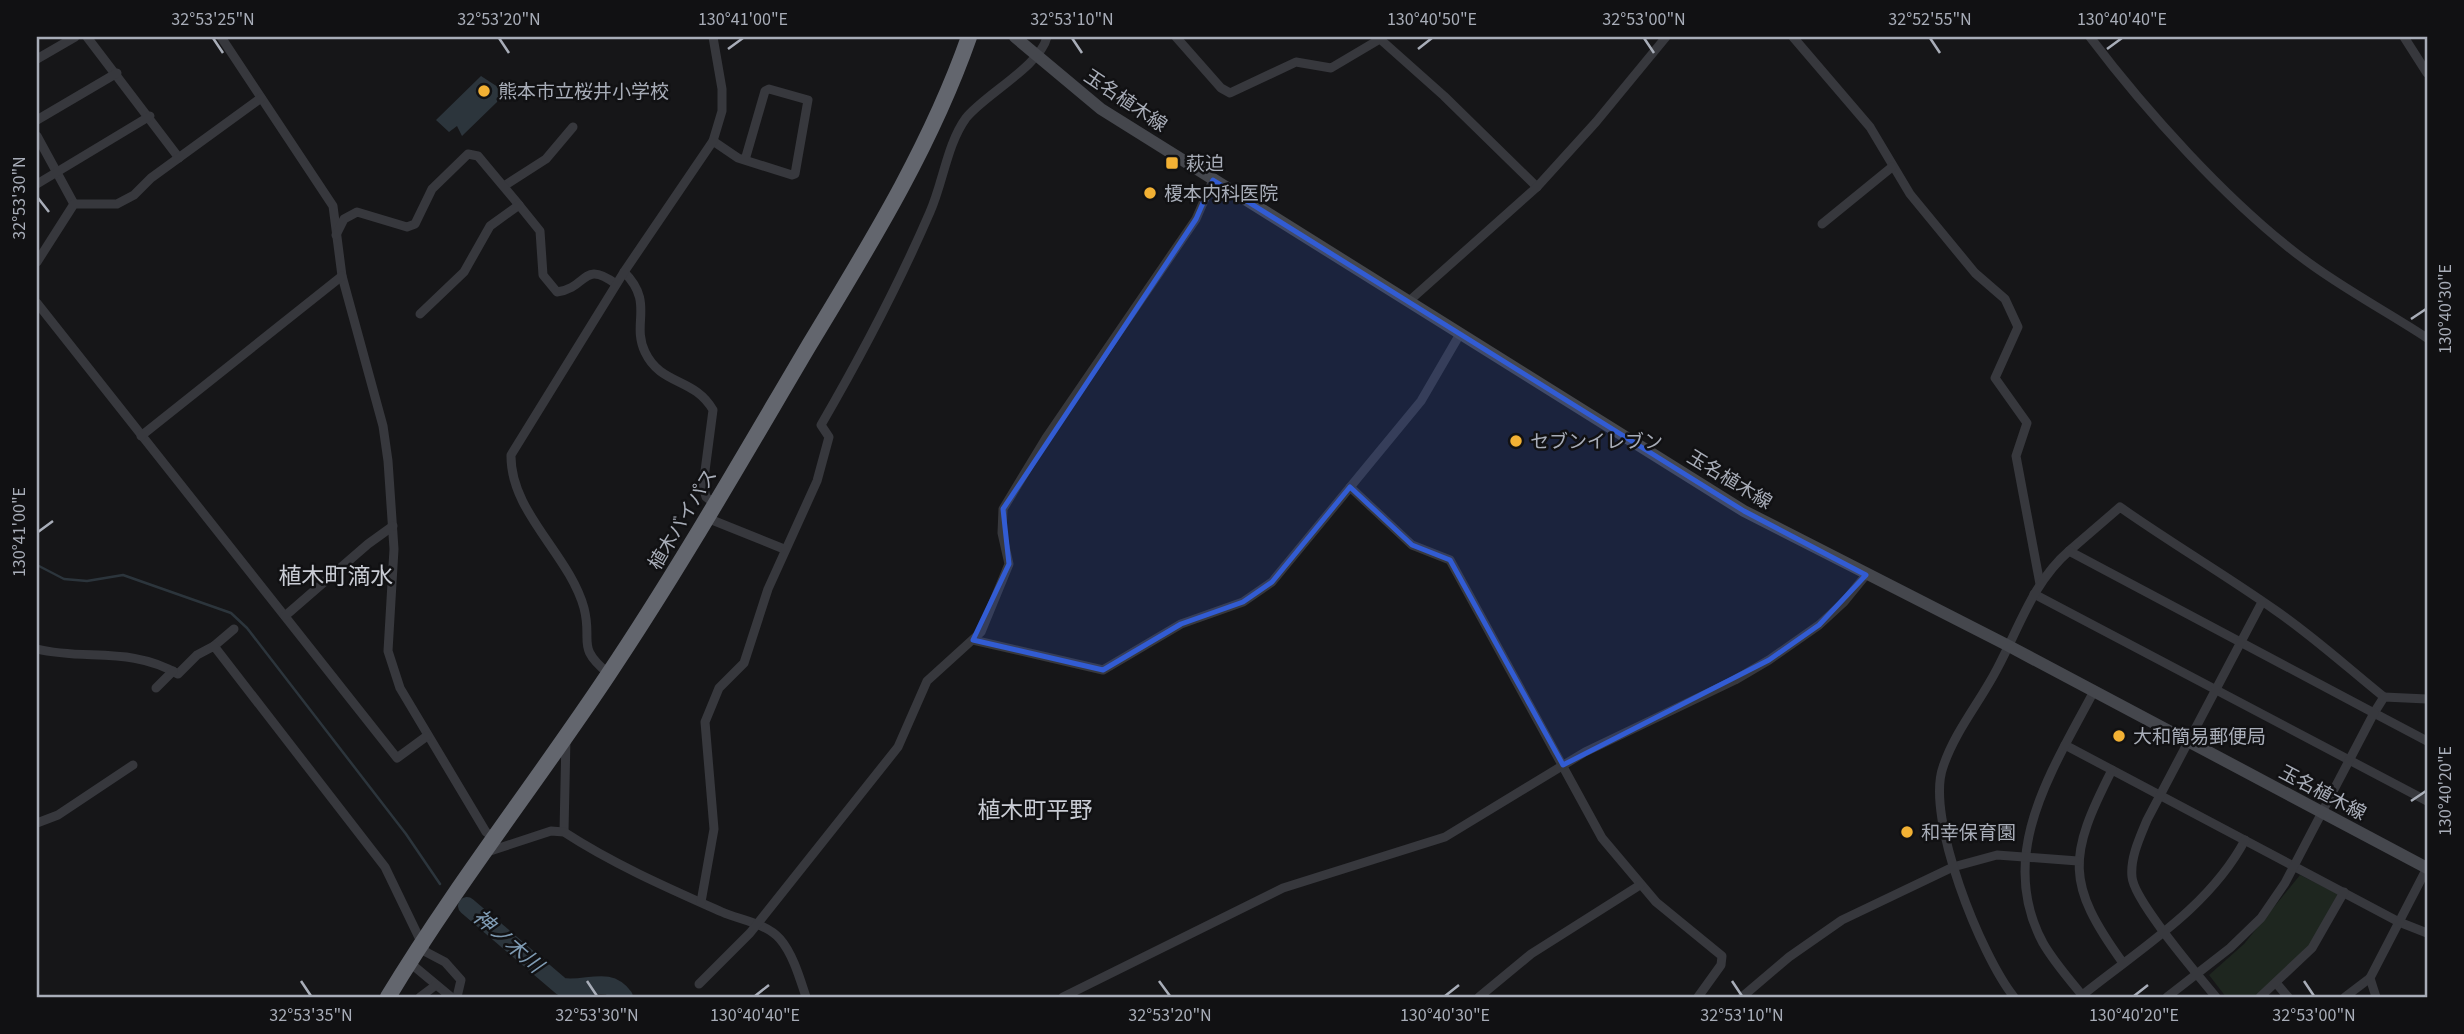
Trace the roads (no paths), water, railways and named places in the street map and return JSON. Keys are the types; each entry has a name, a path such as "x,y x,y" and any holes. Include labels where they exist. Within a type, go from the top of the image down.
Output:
{"highway":[{"name":"植木バイパス","path":"388,997 422,940 609,674 711,511 904,186 947,99 969,37"}],"main road":[{"name":"玉名植木線","path":"1015,37 1101,109 1744,511 2007,645 2427,868"}],"street":[{"path":"37,59 75,37"},
{"path":"87,37 150,116 179,158"},
{"path":"221,37 333,205 335,238 342,276 383,426 393,526 388,651 400,688 427,736 486,832 495,838"},
{"path":"609,674 594,662 585,647 584,608 568,573 517,490 511,472 511,455 616,284 713,141 722,110 722,89 713,37"},
{"path":"701,902 713,829 705,722 719,688 744,663 784,549 817,481 829,437 821,425 902,275 932,208 964,122 975,107 1007,85 1035,56 1048,37"},
{"path":"1175,37 1221,88 1230,93 1296,62 1331,68 1380,39 1444,96 1537,187"},
{"path":"1408,302 1537,187 1667,37"},
{"path":"1793,37 1870,127 1910,194 1975,273 2005,299 2018,327 1995,378 2027,423 2016,456 2040,584"},
{"path":"2090,37 2206,170 2252,217 2301,258 2427,338"},
{"path":"2404,37 2427,73"},
{"path":"37,120 117,73"},
{"path":"713,141 745,160 795,174 808,100 769,89 765,91 745,160"},
{"path":"74,204 117,204 134,195 179,158 261,99"},
{"path":"37,184 150,116"},
{"path":"504,186 546,159 573,127"},
{"path":"37,136 74,204"},
{"path":"335,238 344,219 357,212 407,227 415,224 432,189 468,154 478,156 540,231 543,275 557,292 568,291 589,273 601,273 616,284"},
{"path":"1822,224 1892,167"},
{"path":"699,984 738,947 835,830 898,747 927,681 981,632 1009,564 1002,533 1003,509 1046,438 1196,219 1213,180"},
{"path":"37,262 74,204"},
{"path":"419,314 464,272 490,226 519,205"},
{"path":"624,272 635,282 641,296 643,350 656,371 697,390 713,410 704,486 711,511 784,549"},
{"path":"141,436 342,276"},
{"path":"37,303 397,758 427,736"},
{"path":"973,640 1103,670 1181,624 1242,602 1272,582 1421,401 1460,334"},
{"path":"1350,487 1412,545 1450,559 1602,838 1640,884 1679,923 1722,956 1721,965 1698,997"},
{"path":"2014,997 2004,985 1978,933 1953,867 1938,796 1942,768 2051,566 2120,507 2262,602 2384,697 2427,699"},
{"path":"285,616 368,544 393,526"},
{"path":"2068,551 2427,741"},
{"path":"1063,997 1283,888 1445,837 1563,765 1735,680 1769,660 1819,625 1844,602 1866,575"},
{"path":"2035,594 2427,801"},
{"path":"2216,997 2142,902 2132,877 2136,849 2160,796 2262,602"},
{"path":"37,649 53,653 98,653 146,661 177,674 197,655 214,646 233,629"},
{"path":"214,646 385,867 426,952 445,962 461,980 457,997"},
{"path":"156,688 173,671"},
{"path":"2094,691 2034,810 2024,858 2028,904 2043,943 2081,996 2205,897 2231,867 2245,841"},
{"path":"2168,997 2261,918 2294,866 2384,697"},
{"path":"564,832 566,737"},
{"path":"2065,745 2399,922 2427,933"},
{"path":"37,823 70,808 133,765"},
{"path":"2112,771 2091,813 2078,861 2085,903 2095,924 2123,963"},
{"path":"484,853 551,831 564,832 587,848 701,902 756,924 779,938 795,967 806,997"},
{"path":"1742,997 1789,957 1842,920 1953,867 1974,859 1997,855 2078,861"},
{"path":"2345,997 2370,978 2427,868"},
{"path":"1479,997 1531,954 1640,884"},
{"path":"2260,997 2277,984 2312,948 2344,892"},
{"path":"409,962 451,997"},
{"path":"2370,978 2376,997"},
{"path":"2277,984 2288,997"},
{"path":"420,997 436,985"}],"waterway":[{"path":"37,565 64,579 87,581 123,575 231,613 247,628 406,834 440,884"},
{"name":"神ノ木川","path":"467,906 562,987 604,985 618,990 624,997"}],"place":[{"name":"熊本市立桜井小学校","path":"484,91"},
{"name":"萩迫","path":"1172,163"},
{"name":"榎本内科医院","path":"1150,193"},
{"name":"セブンイレブン","path":"1516,441"},
{"name":"大和簡易郵便局","path":"2119,736"},
{"name":"和幸保育園","path":"1907,832"}],"district":[{"name":"植木町滴水","path":"336,576"},
{"name":"植木町平野","path":"1035,810"}]}
